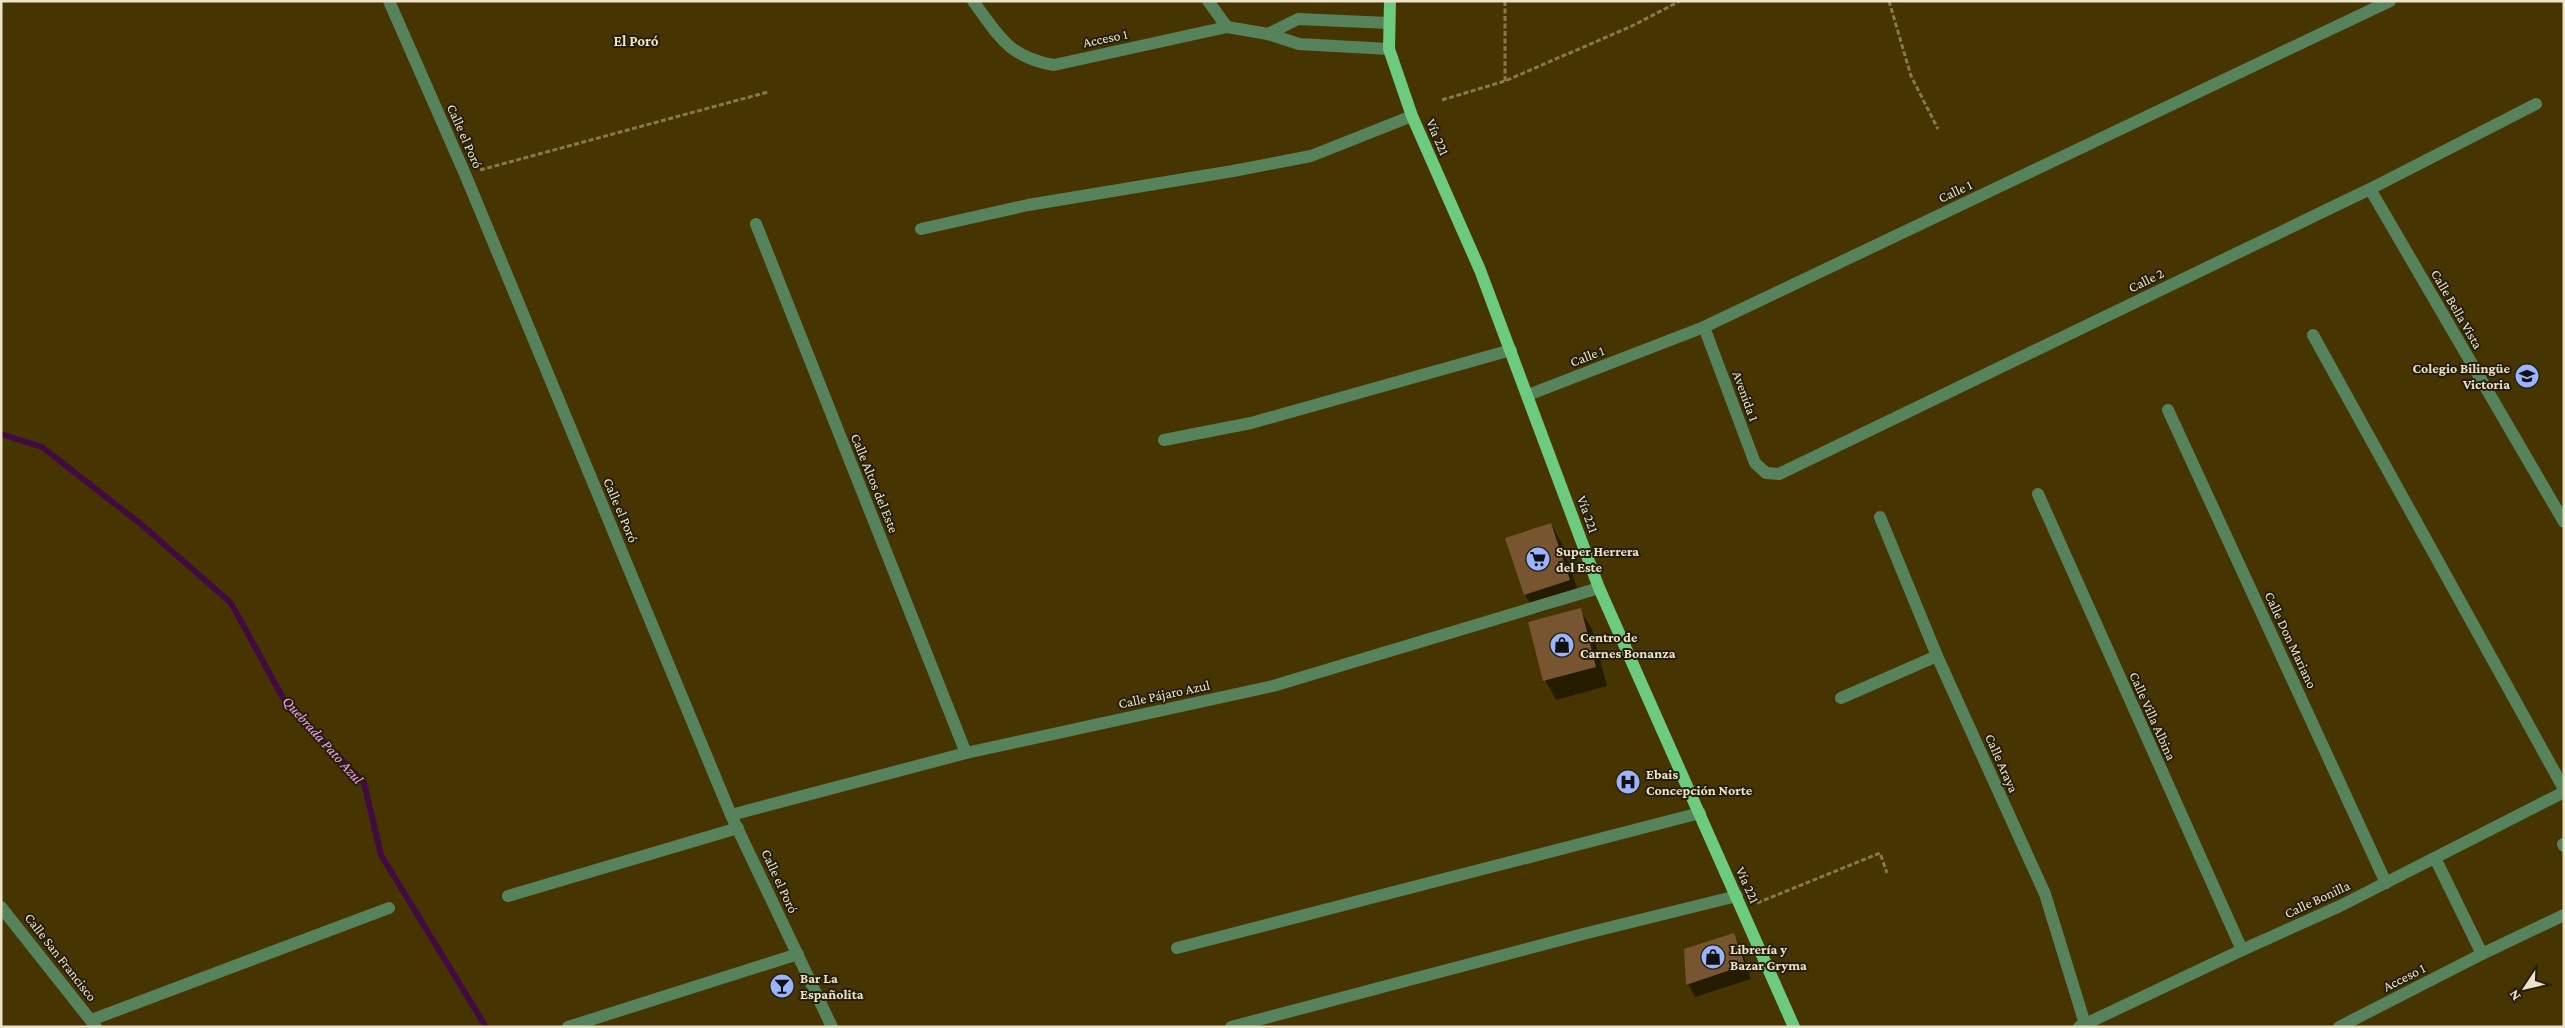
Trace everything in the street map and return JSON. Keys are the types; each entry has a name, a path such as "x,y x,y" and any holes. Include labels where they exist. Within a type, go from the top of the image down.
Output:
{"main road":[{"name":"Vía 221","path":"1390,1 1389,49 1412,116 1480,270 1599,588 1794,1027"}],"street":[{"name":"Calle el Poró","path":"390,1 465,174 731,815 832,1027"},
{"name":"Acceso 1","path":"973,1 1012,50 1033,61 1054,65 1227,27 1268,34 1299,44 1389,49"},
{"path":"1208,1 1227,27"},
{"name":"Calle 1","path":"1528,395 1704,326 2390,1"},
{"path":"1268,34 1298,19 1389,24"},
{"name":"Calle 2","path":"1766,473 1779,474 2370,189 2536,104"},
{"path":"921,229 1028,205 1311,156 1412,116"},
{"name":"Calle Bella Vista","path":"2370,189 2564,522"},
{"name":"Calle Altos del Este","path":"756,224 966,753"},
{"name":"Avenida 1","path":"1704,326 1755,463 1766,473"},
{"path":"2313,335 2564,790"},
{"path":"1164,440 1251,423 1511,350"},
{"name":"Calle Don Mariano","path":"2168,410 2386,883"},
{"name":"Calle Villa Albina","path":"2038,494 2242,950"},
{"name":"Calle Araya","path":"1880,517 1937,656 2044,894 2082,1025"},
{"name":"Calle Pájaro Azul","path":"731,815 966,753 1273,686 1599,588"},
{"path":"1841,698 1937,656"},
{"name":"Calle Bonilla","path":"2082,1025 2340,906 2564,790"},
{"path":"1177,948 1700,813"},
{"path":"508,896 738,828"},
{"path":"2435,858 2482,954"},
{"path":"1231,1027 1587,933 1737,896"},
{"name":"Calle San Francisco","path":"1,907 93,1023"},
{"path":"93,1023 389,908"},
{"name":"Acceso 1","path":"2339,1027 2482,954 2564,915"},
{"path":"568,1027 798,954"}],"path":[{"path":"1505,1 1505,81"},
{"path":"1442,100 1505,81 1632,26 1680,1"},
{"path":"1889,1 1911,76 1938,129"},
{"path":"465,174 768,92"},
{"path":"1743,909 1880,854 1887,873"}],"building":[{"name":"Super Herrera del Este","path":"1551,523 1570,580 1524,595 1505,538"},
{"name":"Centro de Carnes Bonanza","path":"1581,608 1596,667 1543,681 1528,622"},
{"name":"Librería y Bazar Gryma","path":"1734,933 1745,965 1686,985 1684,949"}],"waterway":[{"name":"Quebrada Pato Azul","path":"1,434 42,447 142,525 231,603 283,698 364,783 381,855 486,1027"}],"place":[{"name":"Colegio Bilingüe Victoria","path":"2527,376"},
{"name":"Super Herrera del Este","path":"1538,559"},
{"name":"Centro de Carnes Bonanza","path":"1562,645"},
{"name":"Ebais Concepción Norte","path":"1628,782"},
{"name":"Librería y Bazar Gryma","path":"1713,957"},
{"name":"Bar La Españolita","path":"782,986"}],"district":[{"name":"El Poró","path":"636,41"}]}
